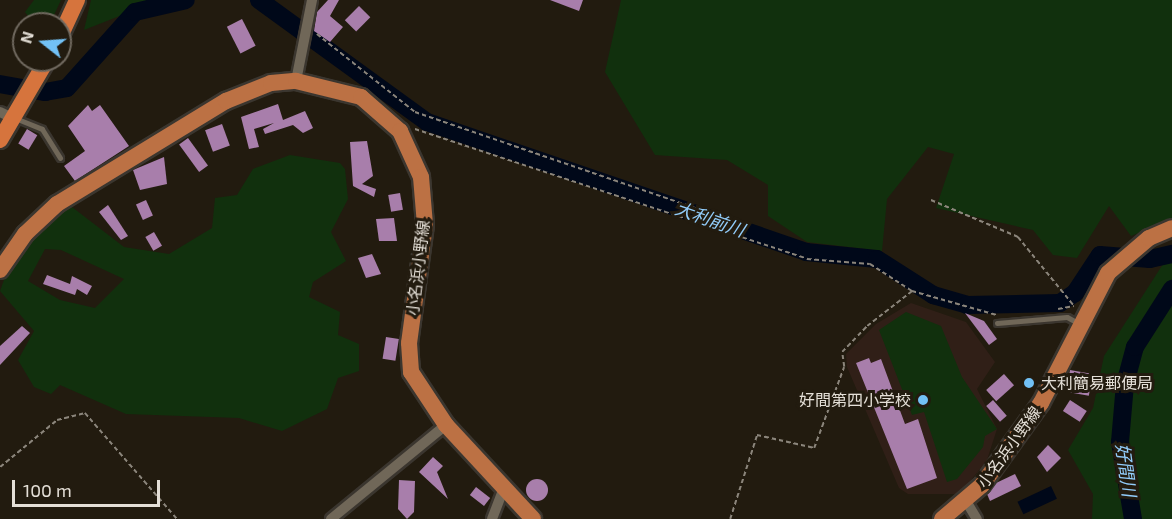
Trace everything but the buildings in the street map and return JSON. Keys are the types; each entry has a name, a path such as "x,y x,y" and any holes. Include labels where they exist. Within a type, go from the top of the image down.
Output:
{"highway":[{"path":"0,140 7,115 24,98 40,72"}],"main road":[{"name":"小名浜小野線","path":"0,270 25,234 57,204 226,100 271,83 296,81 361,97 400,131 412,153 425,200 408,359 420,390 446,425 503,491 533,519"},
{"name":"小名浜小野線","path":"942,519 966,501 1041,403 1080,324 1125,258 1172,228"}],"street":[{"path":"296,81 304,44 305,25 312,0"},
{"path":"331,519 446,425"},
{"path":"492,519 503,491"},
{"path":"966,501 977,519"}],"lane":[{"path":"7,115 31,120 42,129 60,158"},
{"path":"997,323 1067,317 1080,324"}],"path":[{"path":"305,25 415,112 708,214 704,226"},
{"path":"400,131 415,129 807,259 870,264 912,291 953,306 998,314"},
{"path":"931,200 1018,237 1072,303"},
{"path":"730,519 754,439 761,434 814,448 844,367 842,352 912,291"},
{"path":"1051,310 1074,306"},
{"path":"0,467 57,420 85,413 177,519"}],"shaded area":[{"name":"好間第四小学校","path":"911,303 966,322 995,362 977,389 997,429 987,460 960,494 908,494 899,488 847,367 846,354 876,324"}],"green space":[{"path":"34,0 61,0 55,12 25,12"},
{"path":"91,0 160,0 84,30"},
{"path":"621,0 1172,0 1172,219 1131,236 1109,206 1077,258 1053,255 1033,230 936,208 954,154 928,147 887,199 882,251 807,242 768,216 768,185 727,160 655,155 605,72"},
{"path":"290,155 340,163 345,169 348,199 331,232 346,261 313,282 309,297 340,312 338,335 359,344 359,371 338,378 327,409 282,431 239,418 126,414 60,385 51,394 34,387 18,360 34,331 0,291 24,224 72,207 124,247 169,254 212,228 215,198 237,195 253,169","holes":["45,249 61,250 124,279 95,308 60,300 28,281"]},
{"path":"1172,250 1172,519 1092,519 1093,494 1068,450 1093,408 1104,356"},
{"path":"906,312 941,326 962,377 997,429 985,436 983,447 957,479 947,482 924,412 912,415 879,330"}],"water":[{"path":"1051,486 1057,499 1023,514 1017,502"}],"waterway":[{"name":"大利前川","path":"0,84 45,92 67,88 135,12 186,0"},
{"name":"大利前川","path":"259,0 427,122 806,252 877,259 933,295 967,305 1060,303 1075,293 1100,255 1150,259 1172,254"},
{"name":"好間川","path":"1133,519 1120,442 1125,384 1135,347 1172,289"}],"place":[{"name":"大利簡易郵便局","path":"1029,383"},
{"name":"好間第四小学校","path":"923,400"}]}
